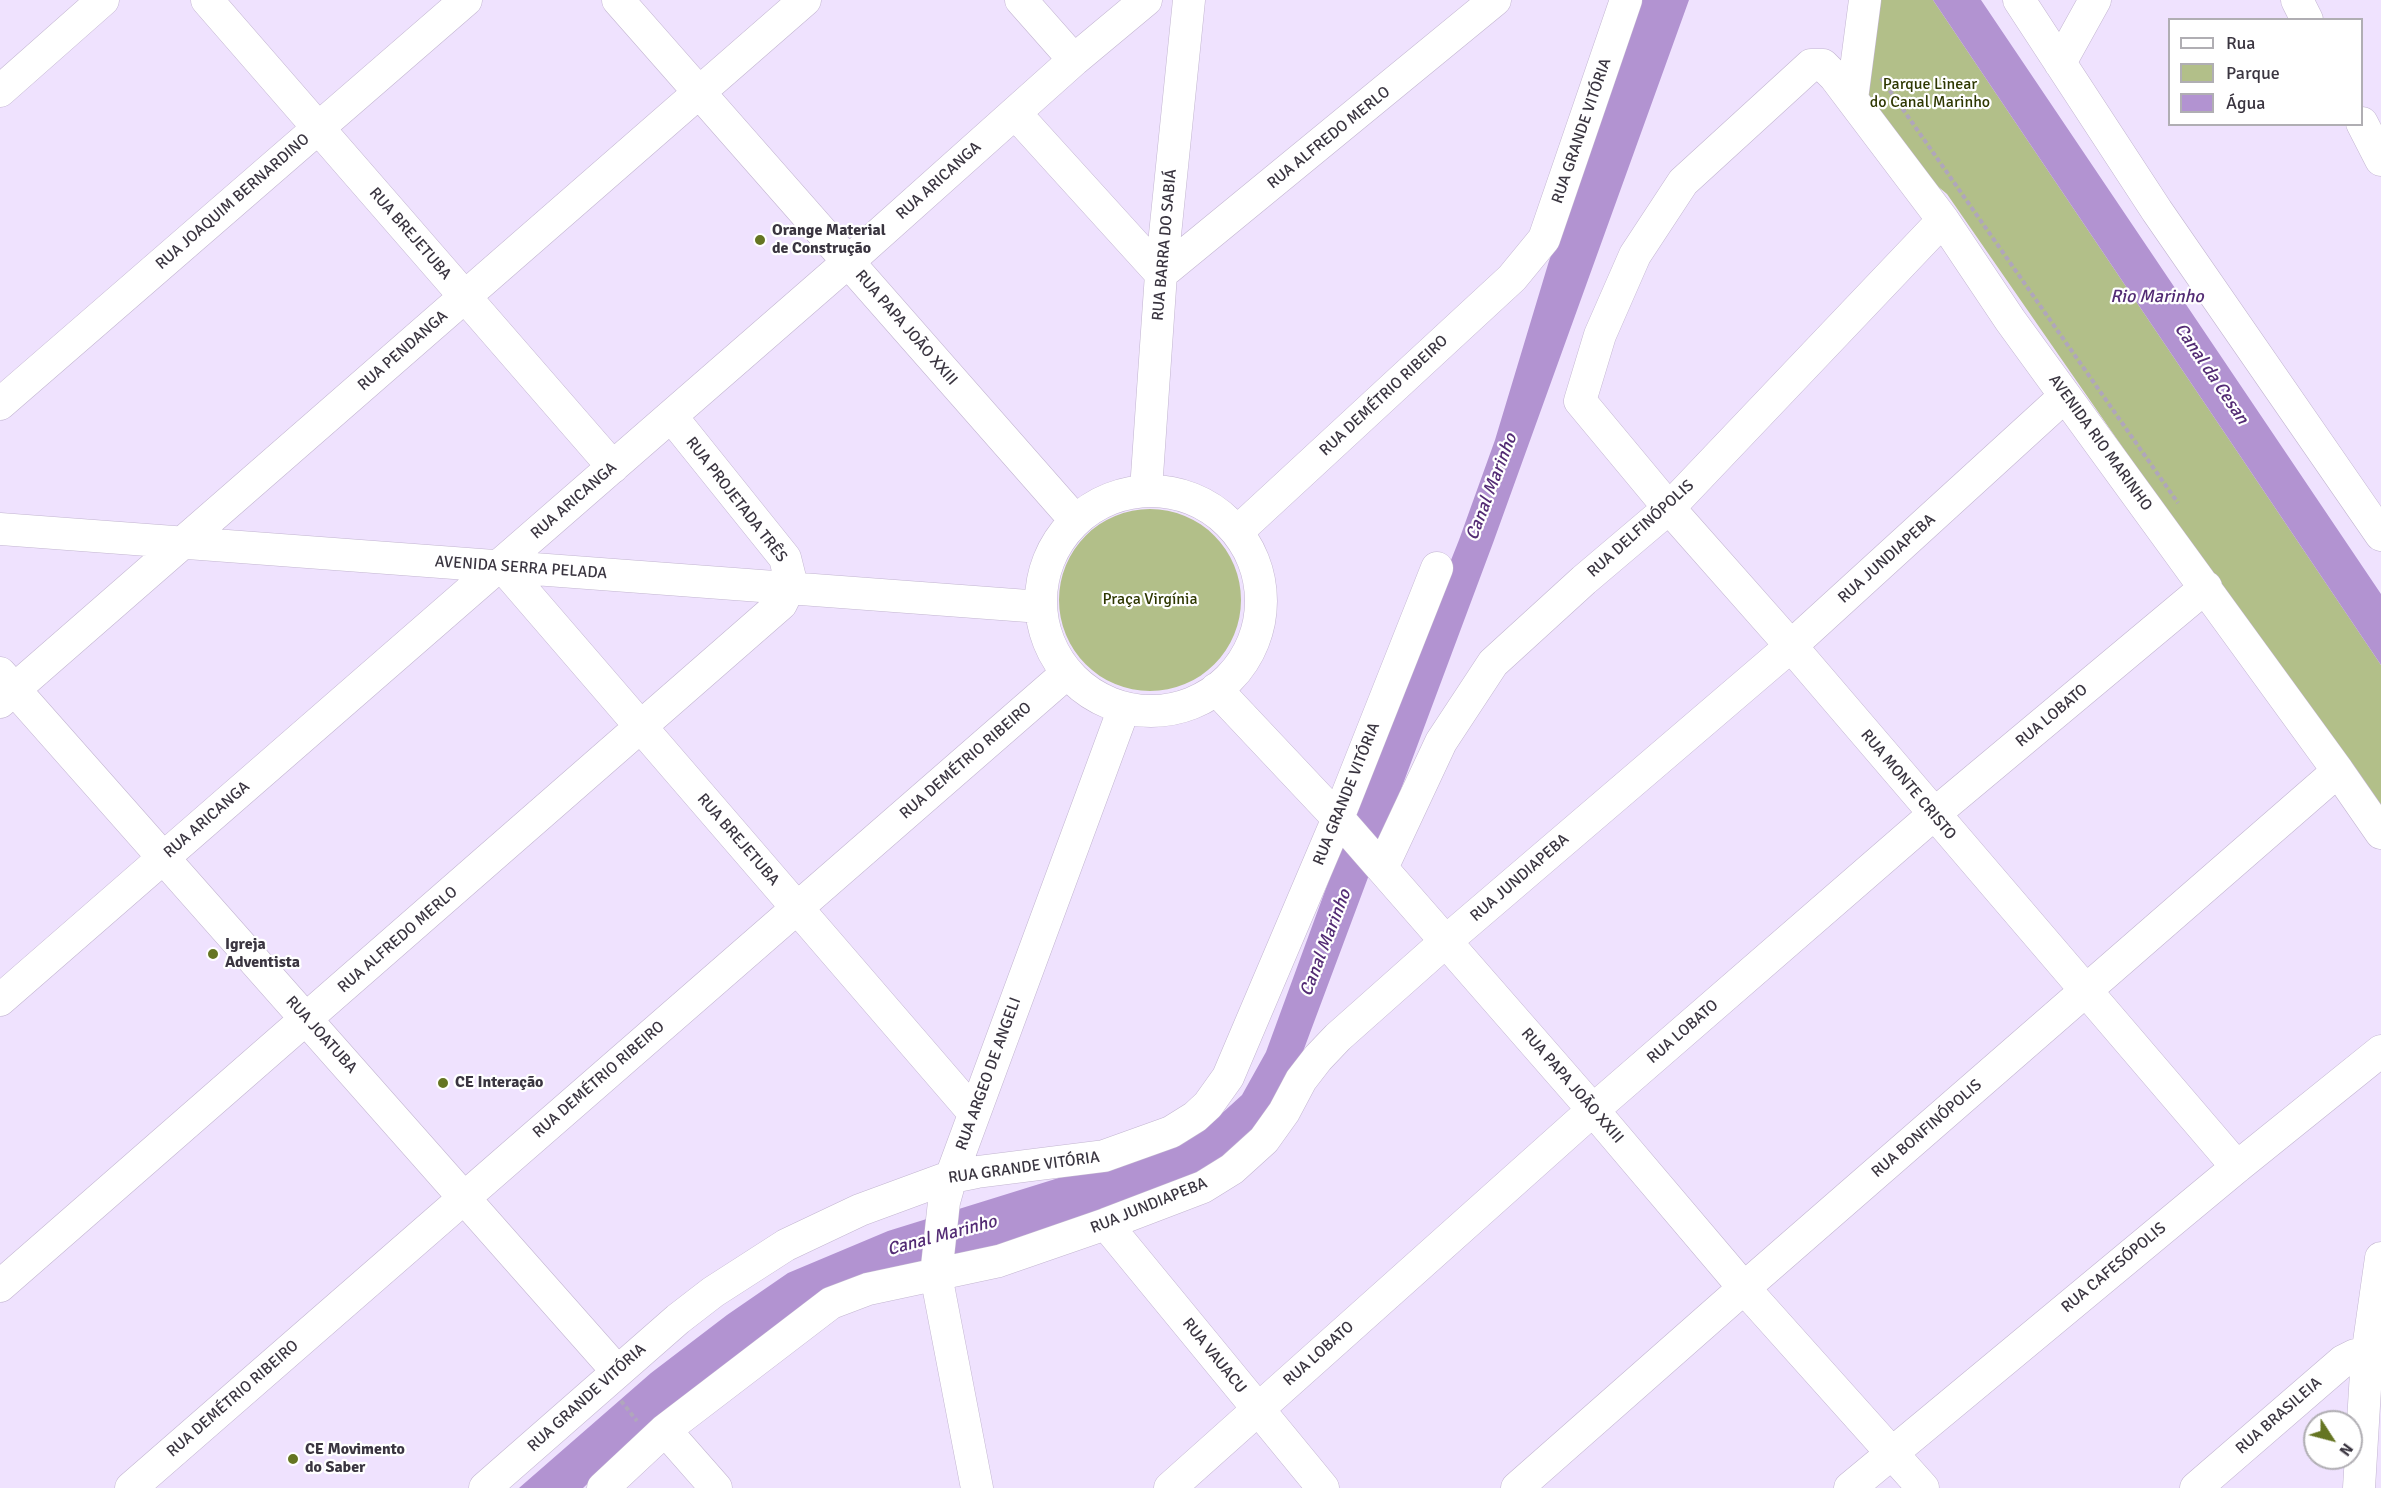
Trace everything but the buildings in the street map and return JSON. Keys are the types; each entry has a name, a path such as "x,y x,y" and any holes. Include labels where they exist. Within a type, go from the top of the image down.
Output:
{"street":[{"path":"0,91 103,0"},
{"name":"RUA BREJETUBA","path":"207,0 613,467"},
{"name":"RUA JOAQUIM BERNARDINO","path":"0,404 466,0"},
{"name":"RUA PAPA JOÃO XXIII","path":"618,0 1075,520"},
{"name":"RUA PENDANGA","path":"5,688 184,543 805,0"},
{"path":"1021,0 1074,60"},
{"name":"RUA ARICANGA","path":"0,1000 848,262 1074,60 1146,0"},
{"name":"RUA BARRA DO SABIÁ","path":"1146,490 1161,274 1189,0"},
{"name":"RUA ALFREDO MERLO","path":"1161,274 1495,0"},
{"name":"RUA GRANDE VITÓRIA","path":"1529,258 1544,239 1555,210 1626,0"},
{"path":"1852,99 1865,0"},
{"path":"2019,0 2157,211 2381,535"},
{"path":"2060,63 2095,0"},
{"path":"2296,0 2306,18"},
{"name":"AVENIDA RIO MARINHO","path":"1580,401 1600,335 1635,255 1683,182 1811,65 1824,65 1943,220 2010,320 2381,833"},
{"path":"1015,113 1161,274"},
{"path":"2363,126 2381,160"},
{"name":"RUA DELFINÓPOLIS","path":"1379,865 1441,742 1493,663 1669,508 1943,220"},
{"name":"RUA DEMÉTRIO RIBEIRO","path":"1237,532 1512,278 1529,258"},
{"name":"RUA JUNDIAPEBA","path":"937,1268 999,1261 1203,1187 1232,1169 1263,1140 1284,1112 1301,1080 1338,1037 1445,942 1791,646 2065,396"},
{"name":"RUA MONTE CRISTO","path":"1580,401 1669,508 1791,646 2237,1167"},
{"name":"RUA PROJETADA TRÊS","path":"671,416 785,558 790,578 789,588"},
{"path":"1146,490 1172,492 1197,501 1219,514 1237,532 1255,568 1260,594 1258,621 1250,647 1244,659 1227,680 1196,702 1173,709 1148,711 1124,708 1093,694 1067,673 1051,647 1044,627 1041,607 1043,583 1049,560 1060,539 1075,520 1108,499 1146,490"},
{"name":"AVENIDA SERRA PELADA","path":"0,529 1041,607"},
{"name":"RUA BREJETUBA","path":"500,566 974,1113"},
{"name":"RUA GRANDE VITÓRIA","path":"485,1488 618,1385 678,1319 786,1245 860,1210 1104,1156 1158,1138 1195,1117 1228,1077 1342,822 1437,568"},
{"name":"RUA LOBATO","path":"1170,1488 1593,1110 1933,814 2205,587"},
{"name":"RUA ALFREDO MERLO","path":"0,1286 775,610 781,604 789,588"},
{"name":"RUA DEMÉTRIO RIBEIRO","path":"131,1488 1067,673"},
{"name":"RUA JOATUBA","path":"5,688 164,858 464,1198 618,1385"},
{"name":"RUA PAPA JOÃO XXIII","path":"1216,688 1342,822 1593,1110 1744,1288 1923,1488"},
{"name":"RUA ARGEO DE ANGELI","path":"977,1488 937,1268 947,1190 1124,708"},
{"name":"RUA BONFINÓPOLIS","path":"1517,1488 2338,771"},
{"name":"RUA CAFESÓPOLIS","path":"1850,1488 2237,1167 2381,1051"},
{"name":"RUA VAUACU","path":"1106,1224 1323,1488"},
{"path":"2359,1488 2374,1357 2381,1258"},
{"path":"603,1488 652,1427 831,1303 937,1268"},
{"name":"RUA BRASILEIA","path":"2196,1488 2343,1361 2355,1355 2374,1357"},
{"path":"652,1427 716,1488"}],"path":[{"path":"1859,46 2184,512"},
{"path":"618,1385 652,1427"}],"green space":[{"name":"Parque Linear do Canal Marinho","path":"1878,0 1933,0 2381,665 2381,820 1947,194 1913,166 1866,100"},
{"name":"Praça Virgínia","path":"1150,509 1185,516 1200,524 1214,536 1226,550 1234,565 1241,600 1234,635 1226,650 1214,664 1200,676 1185,684 1150,691 1115,684 1100,676 1086,664 1074,650 1066,635 1059,600 1066,565 1074,550 1086,536 1100,524 1115,516"}],"water":[{"name":"Canal Marinho","path":"1642,0 1689,0 1493,543 1292,1081 1217,1174 1032,1243 918,1264 632,1442 583,1488 519,1488 651,1373 727,1315 788,1273 888,1231 1168,1144 1209,1125 1242,1095 1266,1052 1392,708 1459,540 1495,440 1549,261"},
{"name":"Rio Marinho","path":"1933,0 1981,0 2381,594 2381,665"}],"place":[{"name":"Orange Material de Construção","path":"760,240"},
{"name":"Igreja Adventista","path":"213,954"},
{"name":"CE Interação","path":"443,1083"},
{"name":"CE Movimento do Saber","path":"293,1459"}],"water label":[{"name":"Canal da Cesan","path":"2211,374"}]}
